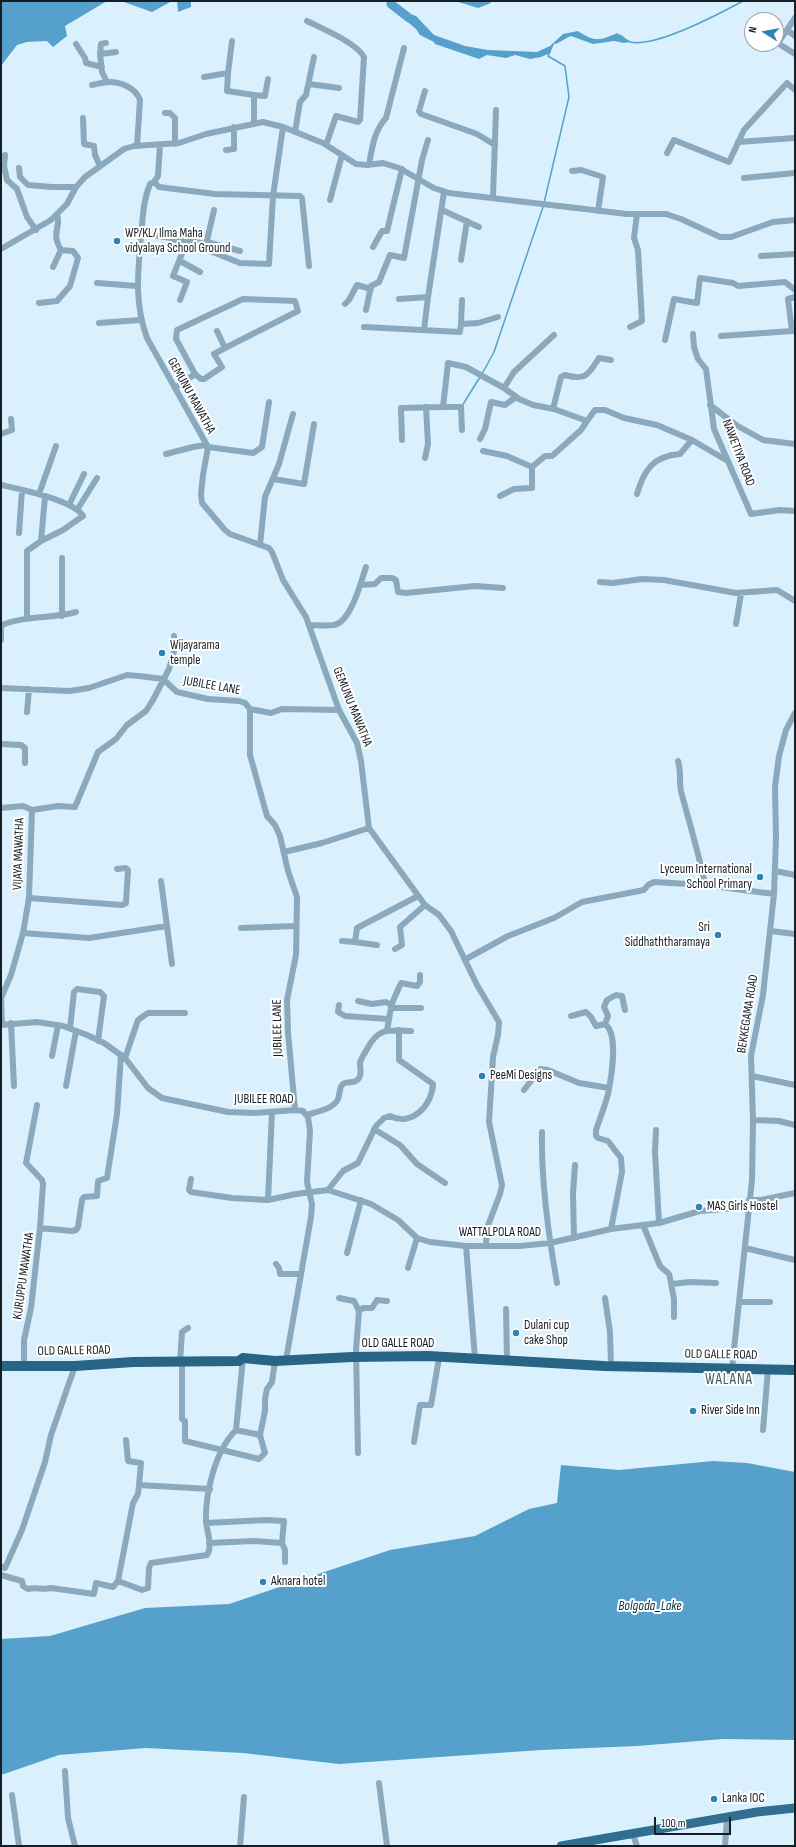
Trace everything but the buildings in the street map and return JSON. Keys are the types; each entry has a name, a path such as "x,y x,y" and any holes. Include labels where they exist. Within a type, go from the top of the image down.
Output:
{"highway":[{"name":"OLD GALLE ROAD","path":"1,1366 75,1366 239,1361 242,1358 275,1361 400,1356 474,1358 611,1366 795,1370"}],"main road":[{"path":"561,1846 633,1835 757,1812 795,1808"}],"street":[{"path":"784,34 795,18"},
{"path":"307,21 346,42 362,53 364,57 360,120 358,122 354,122 336,116 326,145"},
{"path":"787,30 795,36"},
{"path":"232,41 227,91 265,96 268,79"},
{"path":"106,43 101,44 100,54 102,67 107,82"},
{"path":"76,44 85,58 86,63 102,67"},
{"path":"784,47 795,54"},
{"path":"369,165 373,143 379,126 386,118 404,48"},
{"path":"100,54 116,52"},
{"path":"295,132 300,102 306,95 314,57"},
{"path":"204,77 228,73"},
{"path":"92,85 116,82 128,86 138,94 140,100 137,146"},
{"path":"667,153 674,140 729,162 744,130 787,83 795,90"},
{"path":"309,84 339,88"},
{"path":"425,91 419,111 421,114 477,134 495,145"},
{"path":"254,95 254,123"},
{"path":"493,198 496,110"},
{"path":"165,113 170,113 175,118 174,144"},
{"path":"83,118 84,144 94,146 95,155 100,166"},
{"path":"1,249 52,220 67,204 76,187 85,177 124,149 137,146 174,144 234,127 254,123 267,123 283,127 326,145 356,164 383,164 402,169 444,192 598,211 636,214 666,214 681,219 720,237 731,237 773,222 795,220"},
{"path":"226,150 234,149 234,127"},
{"path":"214,210 205,249 208,252 240,263 269,264 273,196 283,127"},
{"path":"738,142 795,138"},
{"path":"366,310 371,286 379,282 390,255 404,258 428,140"},
{"path":"160,145 158,176 154,182 159,187 215,194 300,196 302,198 309,266"},
{"path":"5,155 4,166 7,180 17,189 27,218 36,230"},
{"path":"330,200 342,155"},
{"path":"19,168 20,177 28,185 76,187"},
{"path":"373,247 382,231 387,231 402,169"},
{"path":"572,171 581,170 603,177 598,211"},
{"path":"744,178 795,173"},
{"name":"GEMUNU MAWATHA","path":"154,182 150,184 144,198 137,286 140,320 147,338 207,446 201,494 202,503 220,525 230,534 269,548 272,552 283,580 309,625 339,710 357,743 361,761 369,828 425,905 439,915 451,931 466,959 477,985 499,1022 498,1035 493,1056 489,1122 502,1185 500,1194 486,1228 486,1246"},
{"path":"424,330 444,192"},
{"path":"442,210 479,227"},
{"path":"630,327 642,321 638,250 634,238 636,214"},
{"path":"53,267 61,250 55,236 58,218 57,215"},
{"path":"461,260 467,221"},
{"path":"142,233 206,243 240,251"},
{"path":"175,239 172,247 183,251 173,276 187,282 180,300"},
{"path":"39,303 58,301 70,286 78,258 73,251 61,250"},
{"path":"761,256 795,254"},
{"path":"180,261 200,272"},
{"path":"665,340 674,299 697,303 700,278 733,283 738,286 785,282 795,290"},
{"path":"97,283 137,286"},
{"path":"345,304 349,300 357,285 371,289"},
{"path":"399,299 428,297"},
{"path":"721,336 792,331 788,299 795,297"},
{"path":"243,299 295,301 298,311 214,354 222,367 220,369 204,379 201,379 195,374 176,339 177,330 243,299"},
{"path":"364,327 460,332 462,300"},
{"path":"461,324 478,323 498,317"},
{"path":"99,323 140,320"},
{"path":"218,331 225,348"},
{"name":"NAWETIYA ROAD","path":"693,334 694,347 698,359 706,369 714,428 726,460 751,514 780,510 795,511"},
{"path":"504,388 514,372 554,335"},
{"path":"554,408 562,377 565,375 583,378 589,373 599,358 611,360"},
{"path":"443,407 448,363 466,367 504,388 516,397 533,404 554,408 587,421"},
{"path":"175,388 195,374"},
{"path":"480,439 485,430 491,402 505,405 516,397"},
{"path":"166,454 193,447 207,446 253,453 259,451 262,447 269,402"},
{"path":"710,405 736,425 763,440 795,444"},
{"path":"425,458 428,444 426,407"},
{"path":"402,440 401,408 461,407 462,430"},
{"path":"500,496 514,489 532,488 532,467 545,456 552,456 581,430 595,410 599,409 624,418 657,425 692,440 726,460"},
{"path":"260,545 265,497 279,464 293,414"},
{"path":"1,434 12,430 11,419"},
{"path":"273,479 304,484 314,424"},
{"path":"637,494 642,478 649,467 667,455 680,454 692,440"},
{"path":"41,541 42,495 56,446"},
{"path":"483,450 507,456 532,467"},
{"path":"69,505 84,474"},
{"path":"77,510 97,478"},
{"path":"1,485 42,495 69,505 81,512 83,516 63,530 29,548 26,554 27,618"},
{"path":"18,533 22,490"},
{"path":"62,558 62,616"},
{"path":"309,625 334,625 344,620 360,585 366,567"},
{"path":"360,585 375,584 381,578 392,578 396,580 398,592 406,593 475,586 503,588"},
{"path":"600,582 613,583 642,579 664,580 741,594 777,590 795,601"},
{"path":"736,624 741,594"},
{"path":"1,640 2,625 27,618 62,616 76,612"},
{"path":"1,808 23,806 32,810 58,806 75,808 98,752 116,739 127,726 146,711 154,700 169,669 175,648 174,636"},
{"path":"1,688 70,691 89,688 127,675 163,679"},
{"name":"JUBILEE LANE","path":"163,679 177,692 208,699 239,700 245,703 250,709 250,755 267,816 275,825 297,897 296,955 287,1000 288,1032 295,1110"},
{"path":"27,712 29,689"},
{"path":"250,709 271,713 282,709 339,710"},
{"name":"BEKKEGAMA ROAD","path":"732,1368 752,1180 753,1120 751,1056 764,995 774,894 776,838 775,787 779,756 786,730 795,714"},
{"path":"1,744 21,745 24,748 25,763"},
{"path":"678,761 681,772 681,794 696,845 705,885"},
{"name":"VIJAYA MAWATHA","path":"2,1025 1,998 11,975 22,933 28,898 32,810"},
{"path":"284,852 322,843 369,828"},
{"path":"28,898 122,905 126,903 128,870 126,868 116,869"},
{"path":"775,871 795,875"},
{"path":"161,881 172,964"},
{"path":"466,959 508,936 554,918 582,902 644,890 648,885 654,882 705,885 774,894"},
{"path":"354,942 357,928 418,896"},
{"path":"395,949 402,945 400,927 425,905"},
{"path":"22,933 89,938 167,926"},
{"path":"241,928 296,926"},
{"path":"771,931 795,934"},
{"path":"342,941 377,945"},
{"path":"387,1030 388,1018 393,1001 401,983 418,986 420,982 420,975"},
{"path":"66,1086 73,1029 74,992 77,989 100,992 104,996 98,1041"},
{"path":"605,1024 608,1016 604,1007 607,1000 616,995 622,996 625,1010"},
{"path":"358,1001 372,1004 386,1002 391,1005 392,1008"},
{"path":"339,1005 338,1012 345,1016 388,1018"},
{"path":"392,1008 421,1008"},
{"path":"571,1016 586,1012 589,1014 596,1026 605,1024"},
{"path":"123,1056 138,1020 143,1015 148,1013 185,1013"},
{"name":"JUBILEE ROAD","path":"2,1025 11,1023 37,1022 73,1029 98,1041 123,1056 148,1088 162,1098 228,1112 303,1111 308,1117 310,1131 307,1182 310,1192 311,1218 286,1360"},
{"path":"11,1023 14,1086"},
{"path":"605,1024 608,1026 614,1044 608,1088 596,1136 608,1141 621,1158 622,1172 611,1229"},
{"path":"52,1056 58,1025"},
{"path":"306,1115 331,1106 338,1100 342,1085 344,1083 354,1083 358,1080 360,1076 360,1061 376,1036 387,1030 411,1031"},
{"path":"328,1190 343,1170 358,1163 374,1130 384,1118 390,1116 397,1120 411,1118 418,1114 426,1103 433,1088 433,1084 399,1060 399,1030"},
{"name":"KURUPPU MAWATHA","path":"24,1365 24,1340 31,1308 40,1228 72,1231 76,1230 78,1227 82,1200 84,1197 97,1196 98,1181 107,1178 117,1114 123,1056"},
{"path":"524,1090 540,1069 548,1070 579,1084 608,1088"},
{"path":"752,1076 795,1085"},
{"path":"37,1105 26,1163 42,1180 43,1184 40,1228"},
{"path":"268,1200 272,1112"},
{"path":"753,1120 779,1121 795,1125"},
{"path":"374,1130 400,1145 417,1164 445,1183"},
{"path":"656,1130 655,1152 659,1222"},
{"path":"542,1132 542,1166 550,1243 557,1283"},
{"path":"574,1238 572,1193 575,1165"},
{"name":"WATTALPOLA ROAD","path":"191,1179 191,1192 232,1198 268,1200 296,1194 328,1190 361,1200 398,1220 417,1238 430,1242 466,1246 520,1246 550,1243 611,1229 659,1222 700,1211 749,1203 795,1193"},
{"path":"347,1253 361,1200"},
{"path":"643,1225 660,1266 669,1274 672,1284 674,1317"},
{"path":"408,1268 417,1238"},
{"path":"466,1246 474,1358"},
{"path":"745,1248 795,1260"},
{"path":"276,1264 279,1268 280,1274 301,1274"},
{"path":"672,1284 690,1282 716,1283"},
{"path":"339,1298 354,1301 359,1311 356,1357 358,1453"},
{"path":"605,1298 611,1343 611,1366"},
{"path":"359,1311 364,1308 372,1308 377,1300 387,1301"},
{"path":"740,1302 770,1302"},
{"path":"506,1309 507,1360"},
{"path":"188,1328 182,1332 180,1339 182,1419 185,1420 185,1441 223,1449 259,1459 265,1453 260,1435 265,1411 267,1389 272,1382 275,1361"},
{"path":"118,1581 142,1590 148,1588 149,1568 151,1563 207,1555 209,1552 206,1508 214,1467 223,1449 236,1430 242,1358"},
{"path":"414,1442 420,1405 431,1405 439,1358"},
{"path":"75,1366 51,1435 45,1462 22,1530 3,1567 1,1575 22,1581 23,1586 28,1589 33,1588 45,1590 52,1588 94,1594 96,1583 113,1587 118,1581 133,1503 138,1494 141,1463 128,1461 126,1440"},
{"path":"763,1430 768,1369"},
{"path":"236,1430 260,1435"},
{"path":"139,1485 210,1489"},
{"path":"206,1523 284,1521 282,1544 285,1550 285,1562"},
{"path":"209,1543 254,1541 282,1544"},
{"path":"65,1771 68,1818 75,1846"},
{"path":"379,1784 387,1846"},
{"path":"12,1795 19,1846"},
{"path":"240,1846 244,1797"},
{"path":"725,1846 727,1818"},
{"path":"633,1835 637,1846"}],"water":[{"path":"1,1 107,1 65,26 67,36 53,47 47,41 27,42 17,45 1,66"},
{"path":"121,1 172,1 152,12"},
{"path":"177,1 191,1 191,7 178,12"},
{"path":"455,1 490,1 491,3 478,8"},
{"path":"399,10 416,16 434,35 465,46 488,50 537,52 550,46 563,34 578,31 593,39 606,38 617,33 629,42 624,43 614,41 593,44 571,36 554,44 550,53 541,57 530,59 515,55 506,58 487,55 479,59 435,44 434,42 420,35 416,29 402,17"},
{"name":"Bolgoda_Lake","path":"713,1461 747,1463 795,1472 795,1740 723,1739 637,1746 541,1750 339,1764 243,1753 146,1748 59,1755 1,1775 1,1639 50,1636 145,1608 229,1604 390,1550 475,1536 529,1509 557,1503 561,1465 619,1470"}],"waterway":[{"path":"391,1 391,4 409,18"},
{"path":"620,35 630,42 655,40 687,29 743,1"},
{"path":"556,43 565,38"},
{"path":"544,203 569,97 565,66 548,56 550,52"},
{"path":"482,374 494,352 543,207"},
{"path":"462,406 480,377"}],"place":[{"name":"WP/KL/ Ilma Maha vidyalaya School Ground","path":"117,241"},
{"name":"Wijayarama temple","path":"162,653"},
{"name":"Lyceum International School Primary","path":"760,877"},
{"name":"Sri Siddhaththaramaya","path":"718,935"},
{"name":"PeeMi Designs","path":"482,1076"},
{"name":"MAS Girls Hostel","path":"699,1207"},
{"name":"Dulani cup cake Shop","path":"516,1333"},
{"name":"River Side Inn","path":"693,1411"},
{"name":"Aknara hotel","path":"263,1582"},
{"name":"Lanka IOC","path":"714,1799"}],"district":[{"name":"WALANA","path":"729,1380"}]}
